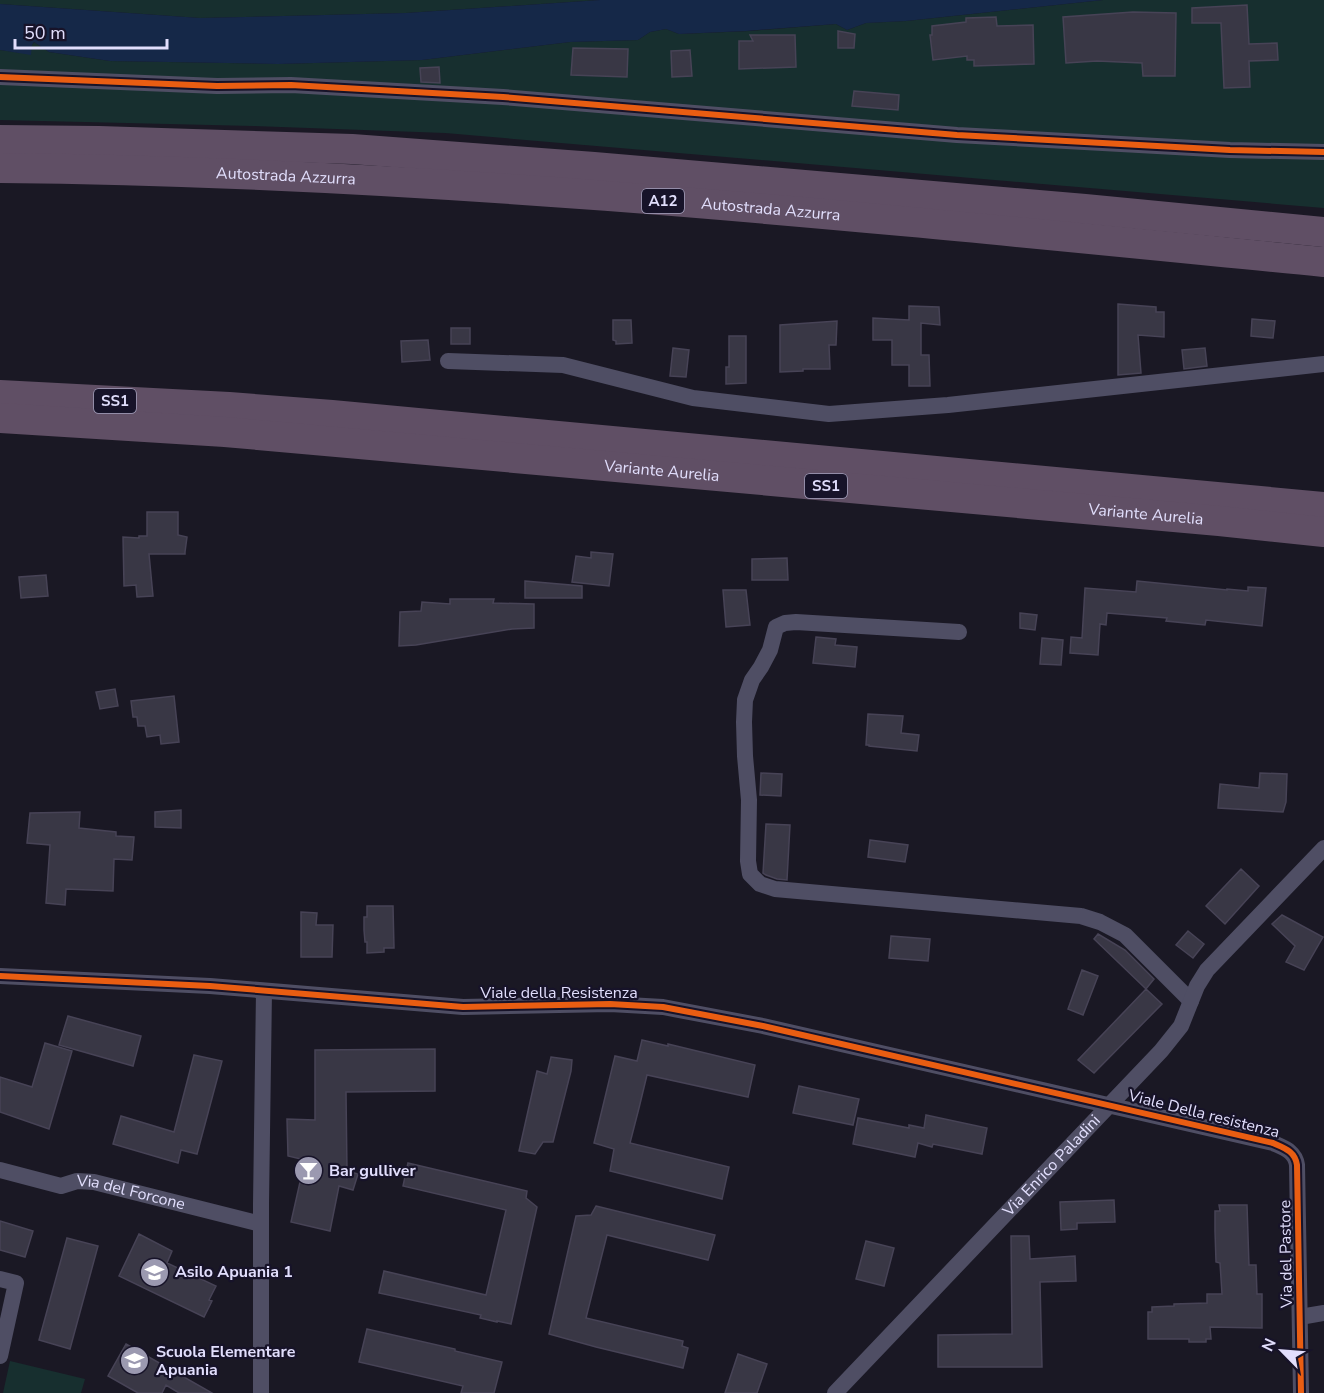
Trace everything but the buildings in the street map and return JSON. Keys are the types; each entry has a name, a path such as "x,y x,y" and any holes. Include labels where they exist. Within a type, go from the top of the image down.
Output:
{"highway":[{"name":"Autostrada Azzurra","path":"0,140 363,150 594,167 1324,232"},
{"name":"Autostrada Azzurra","path":"0,168 347,178 518,189 798,211 1324,262"},
{"name":"Variante Aurelia","path":"0,395 329,428 1324,507"},
{"name":"Variante Aurelia","path":"0,418 227,419"},
{"name":"Variante Aurelia","path":"329,428 1324,532"}],"street":[{"path":"0,77 217,86 291,86 503,97 957,135 1230,150 1324,152"},
{"path":"448,362 562,365 693,398 830,414 948,405 1324,364"},
{"path":"959,632 796,622 784,623 776,627 770,650 762,667 752,680 745,700 750,874 760,884 775,889 1081,916 1109,926 1125,935 1191,1001"},
{"name":"Via Enrico Paladini","path":"835,1393 1176,1033 1197,986 1207,970 1324,848"},
{"name":"Viale della Resistenza","path":"0,976 210,986 463,1007 610,1004 663,1006 1109,1105"},
{"path":"261,1393 264,991"},
{"name":"Viale Della resistenza","path":"1109,1105 1284,1147 1291,1152 1296,1161 1298,1186"},
{"name":"Via del Forcone","path":"0,1170 61,1186 76,1181 94,1182 261,1224"},
{"name":"Via del Pastore","path":"1298,1186 1301,1393"},
{"path":"0,1279 16,1283 0,1356"},
{"path":"1300,1317 1324,1312"}],"green space":[{"path":"0,0 600,0 406,13 200,18 0,4"},
{"path":"1103,0 1324,0 1324,208 445,133 0,120 0,50 30,54 34,42 49,52 110,61 278,64 422,60 570,42 638,40 650,32 666,29 679,34 836,24 847,30 866,23 906,21"},
{"path":"10,1361 85,1379 81,1393 3,1393"}],"water":[{"path":"600,0 1103,0 906,21 866,23 847,30 836,24 679,34 666,29 650,32 638,40 570,42 422,60 278,64 110,61 49,52 34,42 31,55 0,50 0,4 200,18 406,13"}],"cycle path":[{"path":"0,77 217,86 291,85 503,97 957,135 1230,150 1324,152"},
{"path":"0,976 210,986 463,1007 610,1004 663,1007 763,1026 1273,1143 1291,1153 1297,1165 1301,1393"}],"place":[{"name":"Bar gulliver","path":"308,1171"},
{"name":"Asilo Apuania 1","path":"154,1272"},
{"name":"Scuola Elementare Apuania","path":"135,1361"}]}
